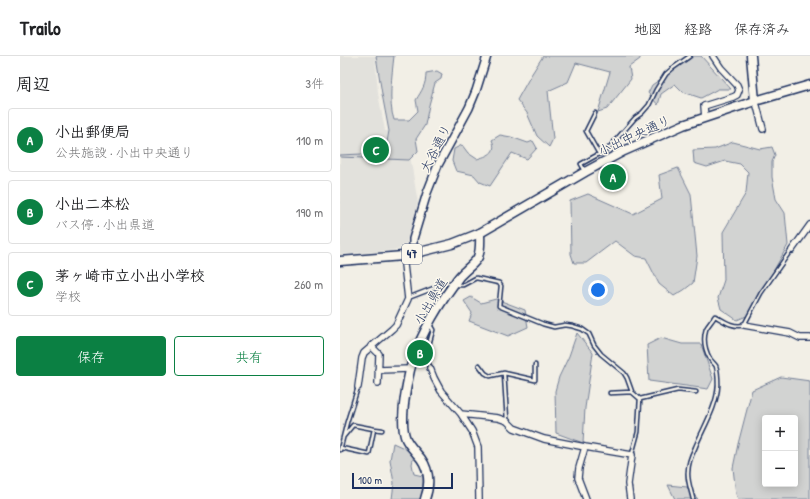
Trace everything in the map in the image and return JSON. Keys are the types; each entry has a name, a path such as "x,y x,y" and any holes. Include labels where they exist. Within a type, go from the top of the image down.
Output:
{"main road":[{"path":"751,56 755,101"},
{"name":"小出中央通り","path":"480,233 624,151 683,125 810,84"},
{"name":"47","path":"340,261 413,254 452,244 480,233"},
{"name":"小出県道","path":"426,499 428,482 426,466 406,440 403,423 406,388 410,369 429,323 454,284 478,257 480,250 480,233"}],"street":[{"name":"大谷通り","path":"413,254 413,239 427,193 438,165 469,108 487,56"},
{"path":"705,118 704,106 734,97 737,95 739,90 737,85 721,68 713,56"},
{"path":"755,101 763,129"},
{"path":"792,250 810,225"},
{"path":"358,387 364,353 396,325 408,299 402,256"},
{"path":"744,325 790,333 800,338 810,338"},
{"path":"372,346 379,354 378,382"},
{"path":"430,368 441,391 461,414 472,431 478,447 479,499"},
{"path":"378,370 410,369"},
{"path":"461,414 498,418 507,421 514,428 544,439 632,455 628,484 630,499"},
{"path":"585,447 578,468 578,478 586,499"}],"lane":[{"path":"585,172 581,164 608,149 635,118 649,105 666,74 690,56"},
{"path":"595,113 586,131 599,154"},
{"path":"693,499 688,466 711,411 718,385 716,365 710,359 704,338 707,329 715,316 732,325 744,325 761,293 792,250"},
{"path":"408,299 446,283 463,285 476,278 499,283 501,286 499,306 543,324 554,327 565,325 572,326 582,329 589,334 594,345 601,354 624,373 632,392 640,399"},
{"path":"429,323 433,330 426,355 430,368"},
{"path":"479,364 484,373 490,376 504,373 535,380 535,366"},
{"path":"504,373 507,421"},
{"path":"358,387 340,449 369,454 374,429"},
{"path":"640,399 678,390 696,392"},
{"path":"610,393 632,392"},
{"path":"632,455 638,432 640,399"},
{"path":"344,436 353,425 382,430"}],"shaded area":[{"path":"340,56 375,56 378,93 385,131 412,134 410,156 418,203 407,244 401,249 340,255"},
{"path":"376,56 394,56 391,105 394,120 409,120 418,111 416,100 422,90 426,73 437,71 442,74 441,79 435,83 425,125 416,139 418,151 409,160 340,157 340,155 362,154 387,142 389,131"},
{"path":"543,56 640,56 640,59 629,67 631,79 607,109 598,112 610,72 576,63 568,82 548,91 553,139 549,147 537,136 527,113 517,100"},
{"path":"692,56 701,56 731,89 718,89 701,98 683,92 675,84 661,94 658,105 648,93 652,85 676,67 690,59"},
{"path":"500,135 528,143 533,141 537,148 527,159 512,153 490,186 480,182 474,175 456,171 452,161 454,149 462,145 468,153 477,159 481,158 493,151 494,148 492,140"},
{"path":"733,142 760,149 772,147 775,155 772,162 772,177 776,199 785,213 788,245 749,315 737,320 721,309 718,298 724,280 723,232 746,193 748,172 740,164 725,161 707,167 694,163 693,150 715,149"},
{"path":"678,168 691,194 697,256 693,283 674,296 659,284 646,258 635,256 615,241 586,263 574,263 571,254 570,201 588,194 633,214 662,199 659,175"},
{"path":"471,297 481,303 496,299 525,310 528,327 508,336 469,321 472,313 464,301"},
{"path":"577,333 593,353 585,408 583,443 556,433 555,391 559,377 569,356"},
{"path":"661,338 682,344 701,344 713,379 708,389 649,381 647,345"},
{"path":"781,377 810,381 810,499 738,499 733,468 752,390"},
{"path":"393,443 414,455 412,464 414,474 423,476 423,491 420,499 392,499 394,483 390,460"},
{"path":"668,485 687,487 698,499 675,499"}],"place":[{"name":"茅ヶ崎市立小出小学校","path":"376,150"},
{"name":"小出郵便局","path":"613,177"},
{"name":"小出二本松","path":"420,353"}]}
